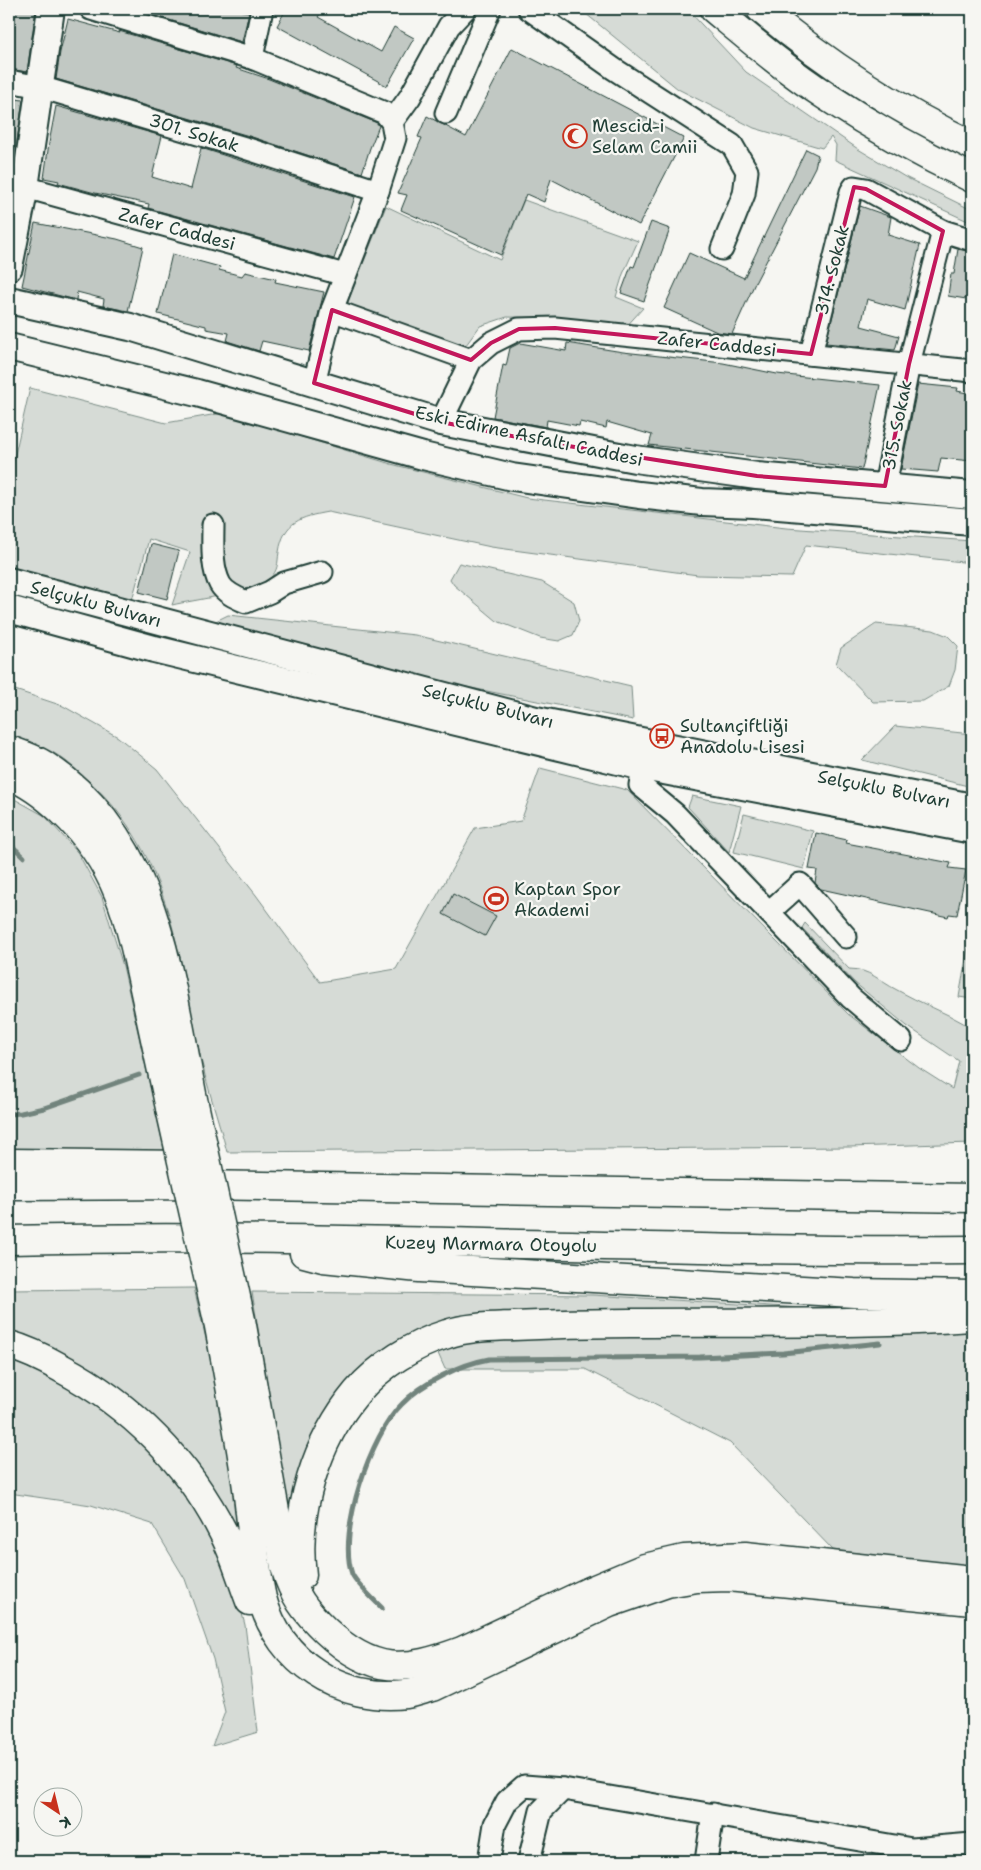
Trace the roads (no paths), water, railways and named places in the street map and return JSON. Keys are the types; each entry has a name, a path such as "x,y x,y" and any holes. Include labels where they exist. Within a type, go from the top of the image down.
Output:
{"highway":[{"path":"714,9 825,96 904,144 972,178"},
{"path":"762,9 811,49 850,76 899,106 972,145"},
{"path":"9,750 42,764 70,784 94,807 112,830 143,886 158,933 182,1106"},
{"path":"9,775 38,791 71,820 96,848 110,872 130,925 182,1106 285,1567 295,1594 303,1607 339,1643 358,1656 379,1664 399,1666 422,1664 462,1651 646,1568 684,1559 745,1556 972,1580"},
{"path":"9,1163 189,1165 260,1186"},
{"path":"9,1186 260,1186 570,1193 972,1198"},
{"path":"249,1239 323,1258 419,1268 854,1293 972,1295"},
{"name":"Kuzey Marmara Otoyolu","path":"9,1240 249,1239 865,1251 972,1250"},
{"path":"315,1620 302,1578 300,1536 310,1485 324,1444 341,1414 358,1391 381,1370 403,1354 426,1342 466,1329 538,1325 891,1321 972,1318"},
{"path":"230,1320 246,1480 262,1599 281,1640 295,1658"},
{"path":"9,1345 45,1359 105,1394 138,1420 160,1441 197,1489 223,1533 261,1625 281,1652 295,1658 320,1677 357,1691 407,1694 432,1687 609,1603 667,1583 697,1578 728,1578 972,1602"}],"main road":[{"path":"9,267 17,186 40,87 51,9"},
{"name":"Eski Edirne Asfaltı Caddesi","path":"9,300 130,328 440,422 635,459 757,476 972,495"},
{"name":"Eski Edirne Asfaltı Caddesi","path":"9,347 197,393 405,451 512,477 693,501 753,504 972,522"},
{"name":"Selçuklu Bulvarı","path":"9,581 536,720 972,807"},
{"name":"Selçuklu Bulvarı","path":"9,609 154,649 643,767 972,830"}],"street":[{"path":"92,9 252,58 385,113 392,122 395,138 378,191 332,310 314,383"},
{"path":"252,58 262,9"},
{"path":"392,122 410,97 448,26 465,9"},
{"path":"446,114 490,9"},
{"path":"529,9 732,146 747,171 744,194 722,249"},
{"name":"301. Sokak","path":"9,81 40,87 245,148 378,191"},
{"name":"Zafer Caddesi","path":"17,186 345,275"},
{"name":"314. Sokak","path":"811,354 851,192 854,187 866,189 943,231"},
{"path":"943,231 972,240"},
{"name":"315. Sokak","path":"885,486 909,364 943,231"},
{"path":"332,310 471,360"},
{"name":"Zafer Caddesi","path":"440,422 471,360 491,344 519,329 555,328 972,371"},
{"path":"213,525 213,550 216,571 221,585 233,596 246,602 270,592 284,583 322,572"},
{"path":"643,767 640,785 675,814 851,998 901,1040"},
{"path":"769,912 800,884 846,936"},
{"path":"489,1861 495,1824 507,1801 524,1786 563,1789 713,1814 911,1855 972,1844"},
{"path":"529,1861 541,1811 563,1789"},
{"path":"706,1861 713,1814"}],"waterway":[{"path":"9,843 24,857"},
{"path":"9,1114 44,1108 139,1075"},
{"path":"382,1608 361,1587 352,1574 349,1556 349,1534 353,1510 369,1460 390,1418 410,1396 442,1376 466,1365 489,1359 700,1357 783,1353 880,1343"}],"place":[{"name":"Mescid-i Selam Camii","path":"575,136"},
{"name":"Sultançiftliği Anadolu Lisesi","path":"662,736"},
{"name":"Kaptan Spor Akademi","path":"496,899"}]}
